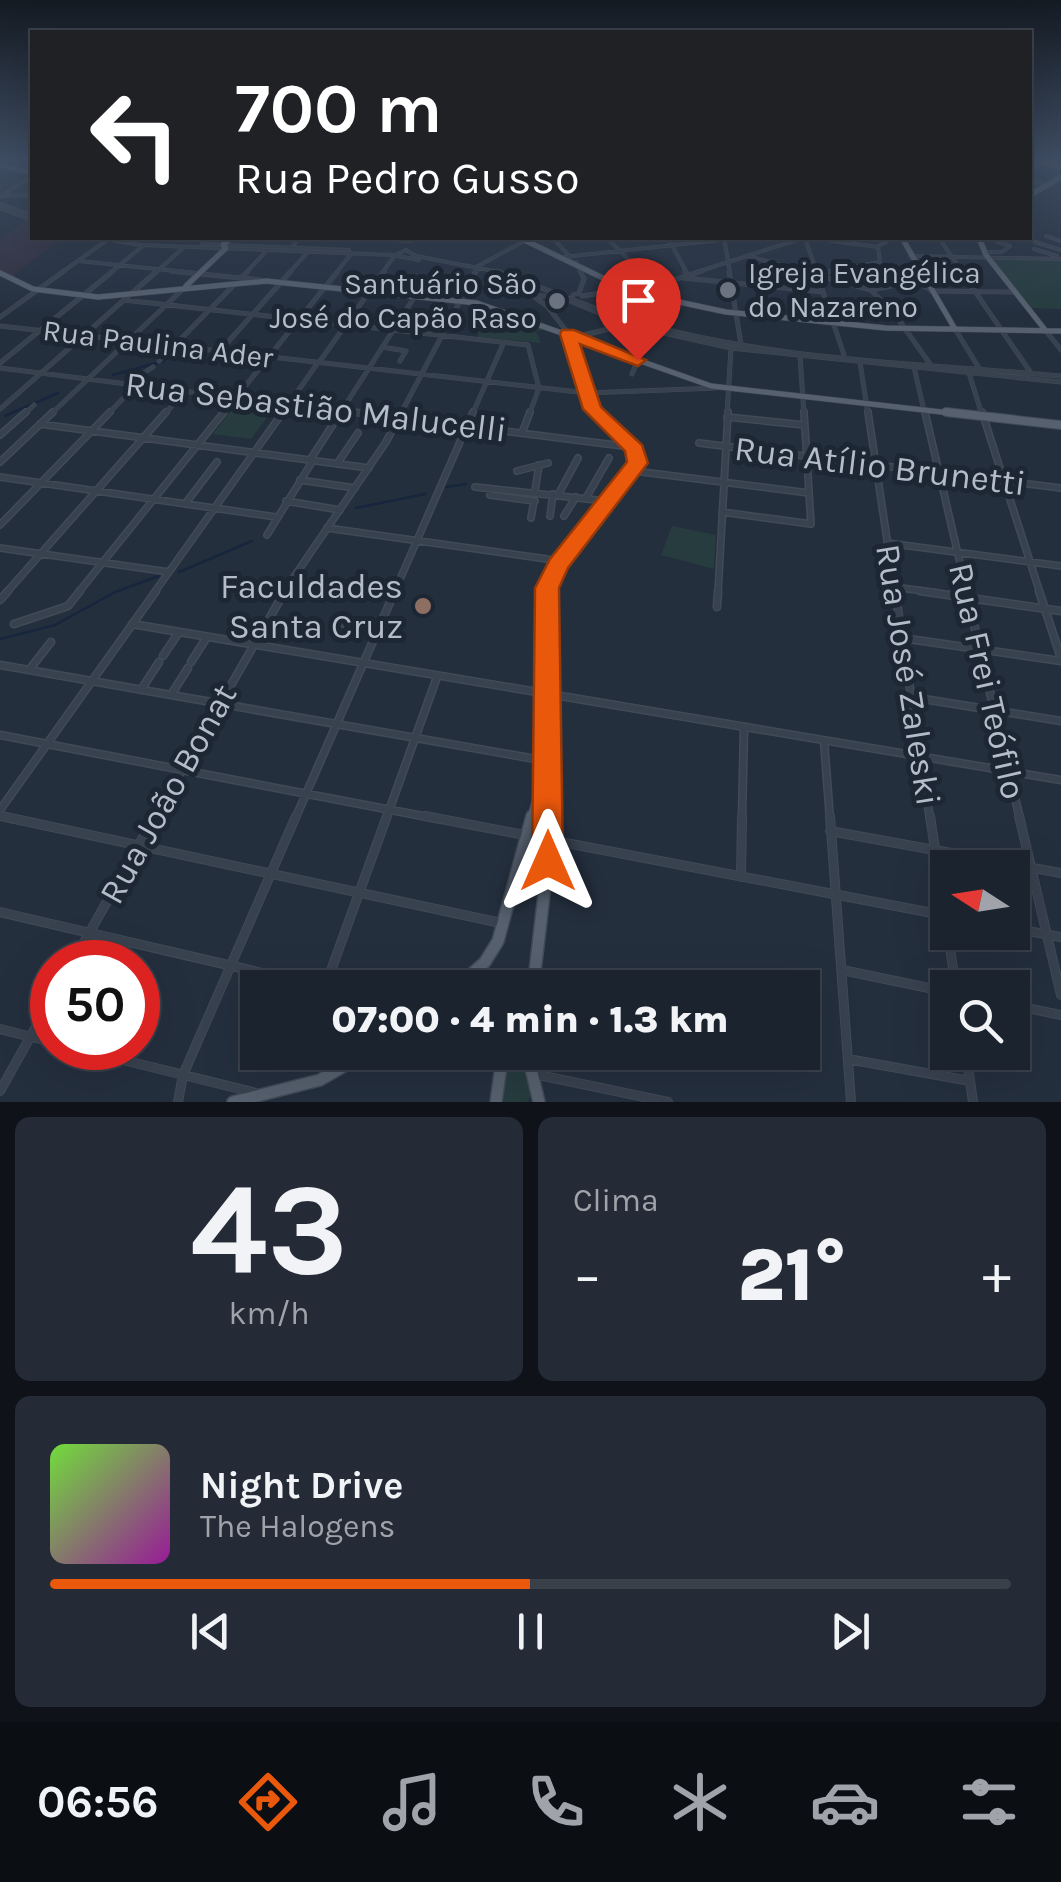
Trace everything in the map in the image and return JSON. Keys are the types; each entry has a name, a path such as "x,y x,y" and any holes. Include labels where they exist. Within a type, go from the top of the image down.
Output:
{"main road":[{"path":"186,286 229,240"},
{"path":"530,240 564,254 628,290 736,314 906,328 1061,331"},
{"path":"903,240 925,286 955,329"},
{"path":"979,240 986,255 1046,331"},
{"path":"2,276 40,290 82,296 126,298 238,280 462,301 497,308 702,386 1061,425"},
{"path":"535,970 545,906 548,841 546,595 561,561 634,471 632,446 596,414 572,335"},
{"path":"476,970 485,962 504,924 547,761"},
{"path":"233,1102 320,1080 337,1070"},
{"path":"495,1099 500,1070"},
{"path":"530,1070 539,1102"}],"street":[{"path":"1046,236 1061,241"},
{"path":"0,317 108,240 144,245 395,255 478,268 511,280 547,306 572,335 620,324"},
{"path":"140,240 350,252"},
{"path":"292,248 297,240"},
{"path":"14,624 68,606 325,287 358,240"},
{"path":"379,240 409,243"},
{"path":"478,268 522,240"},
{"path":"554,240 564,254 698,240"},
{"path":"609,240 655,286 652,328 632,374"},
{"path":"670,240 688,276"},
{"path":"724,240 741,344"},
{"path":"409,243 416,256 478,268 581,297 655,286 800,240"},
{"path":"807,240 844,355 860,362"},
{"path":"824,240 878,246 889,240"},
{"path":"940,240 1031,373"},
{"path":"992,240 996,252"},
{"path":"986,255 1011,244 998,240"},
{"path":"409,243 395,255 369,291 0,813 504,924"},
{"path":"1027,255 1038,243 1061,250"},
{"path":"0,365 144,245"},
{"path":"817,275 880,262 878,246"},
{"path":"0,409 184,247"},
{"path":"1034,249 1059,257"},
{"path":"159,361 268,250"},
{"path":"220,351 308,252"},
{"path":"748,256 871,290 925,286 1015,292"},
{"path":"910,256 1059,257"},
{"path":"79,262 238,280"},
{"path":"576,262 584,276 581,297"},
{"name":"Rua João Bonat","path":"86,940 252,645 399,418 478,268"},
{"path":"891,270 925,286"},
{"path":"681,278 823,292"},
{"path":"0,462 186,286"},
{"path":"871,290 906,328 930,364"},
{"path":"268,535 341,410 415,296"},
{"path":"532,296 560,296 620,324 741,344 1061,379"},
{"path":"543,297 547,306"},
{"path":"581,297 652,328 731,348 1061,379"},
{"path":"126,298 528,345 538,388 522,433"},
{"path":"404,312 453,318"},
{"name":"Rua Paulina Ader","path":"0,326 587,393 702,386"},
{"path":"955,329 979,368"},
{"path":"1046,331 1061,350"},
{"path":"178,1102 183,1075 504,342"},
{"path":"382,347 406,351 400,360"},
{"path":"717,607 731,348"},
{"path":"722,512 811,524 800,356"},
{"name":"Rua José Zaleski","path":"860,362 934,850"},
{"name":"Rua Sebastião Malucelli","path":"0,365 632,446"},
{"path":"128,384 153,367"},
{"name":"Rua Frei Teófilo","path":"914,368 1061,995"},
{"path":"969,373 979,368"},
{"path":"902,638 1061,659 969,373"},
{"path":"0,525 136,385"},
{"path":"0,600 185,391"},
{"path":"0,435 34,406"},
{"path":"728,417 804,425"},
{"path":"40,424 368,468"},
{"path":"337,464 358,433"},
{"name":"Rua Atílio Brunetti","path":"699,443 1061,488"},
{"path":"550,516 555,494 578,458"},
{"path":"586,498 609,458"},
{"path":"184,504 217,462"},
{"path":"517,471 548,463"},
{"path":"530,518 539,465"},
{"path":"634,471 809,493"},
{"path":"0,478 276,517"},
{"path":"300,480 354,488"},
{"path":"476,487 610,502"},
{"path":"490,495 534,501"},
{"path":"564,516 576,497"},
{"path":"286,502 340,510"},
{"path":"328,528 561,561"},
{"path":"887,543 1061,566"},
{"path":"0,548 169,572"},
{"path":"894,588 1061,610"},
{"path":"341,623 378,629"},
{"path":"132,624 1061,780"},
{"path":"140,690 178,632"},
{"path":"170,695 207,637"},
{"path":"29,670 51,642"},
{"path":"0,665 547,761"},
{"path":"332,970 436,677"},
{"path":"911,697 1061,720"},
{"path":"741,877 744,728"},
{"path":"0,735 930,913"},
{"path":"824,742 851,1102"},
{"path":"830,831 934,850"},
{"path":"1031,867 1061,873"},
{"path":"0,912 253,970"},
{"path":"1030,932 1061,937"},
{"path":"842,970 930,988"},
{"path":"1030,1009 1061,1015"},
{"path":"0,1029 30,1036"},
{"path":"0,1092 30,1038"},
{"path":"848,1058 970,1081"},
{"path":"160,1069 264,1095"},
{"path":"968,1070 973,1102"},
{"path":"531,1073 668,1102"}],"shaded area":[{"path":"27,219 30,240 59,240 12,276 0,270 0,239"}],"green space":[{"path":"990,259 1061,260 1061,309 1029,308"},
{"path":"498,312 548,329 536,331 541,343 478,337 478,313"},
{"path":"239,400 276,405 251,439 213,434"},
{"path":"672,526 716,535 714,569 661,555"},
{"path":"506,1070 527,1070 532,1094 527,1102 504,1102 501,1098"}],"waterway":[{"path":"113,375 164,361"},
{"path":"5,416 58,393"},
{"path":"445,487 466,484"},
{"path":"356,508 425,494"},
{"path":"179,572 252,541"},
{"path":"0,639 55,625 115,592 159,576"}],"place":[{"name":"Igreja Evangélica do Nazareno","path":"728,290"},
{"name":"Santuário São José do Capão Raso","path":"557,301"},
{"name":"Faculdades Santa Cruz","path":"423,606"}],"route":[{"path":"548,861 547,588 558,565 638,463 635,450 626,439 593,409 568,334 638,360"}]}
